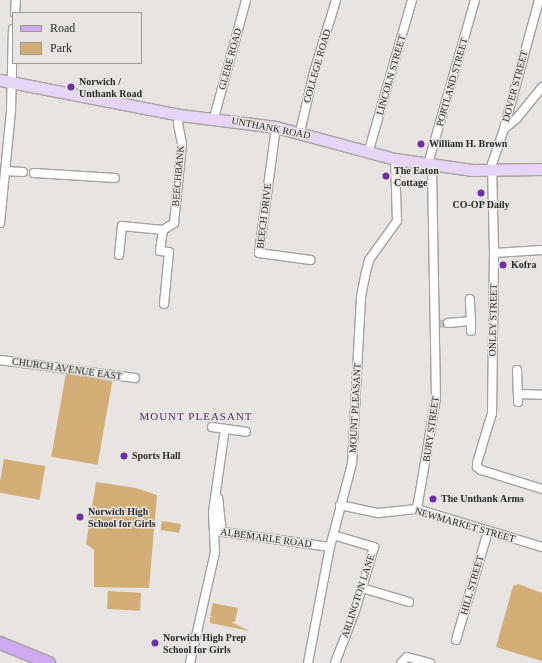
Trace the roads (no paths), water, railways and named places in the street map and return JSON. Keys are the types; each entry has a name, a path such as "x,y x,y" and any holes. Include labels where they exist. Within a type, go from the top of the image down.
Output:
{"main road":[{"path":"0,643 47,662"},
{"path":"0,651 47,662"}],"street":[{"path":"15,12 16,0"},
{"name":"GLEBE ROAD","path":"214,118 246,0"},
{"name":"COLLEGE ROAD","path":"300,132 314,72 336,0"},
{"name":"LINCOLN STREET","path":"369,150 412,0"},
{"name":"PORTLAND STREET","path":"430,164 475,0"},
{"name":"DOVER STREET","path":"492,171 492,164 504,129 539,0"},
{"path":"0,223 5,171 6,80 12,37"},
{"name":"UNTHANK ROAD","path":"6,80 180,115 214,118 276,127 369,150 395,159 492,171 542,169"},
{"path":"504,129 516,118 542,87"},
{"name":"BEECHBANK","path":"163,230 174,223 182,144 178,123 180,115"},
{"name":"BEECH DRIVE","path":"276,127 259,253 312,260"},
{"name":"MOUNT PLEASANT","path":"308,663 330,547 353,455 362,290 369,260 397,221 395,159"},
{"name":"BURY STREET","path":"417,509 436,398 440,323 430,164"},
{"path":"5,171 23,172"},
{"name":"ONLEY STREET","path":"492,171 494,253 492,413 477,467 542,489"},
{"path":"34,173 115,178"},
{"path":"119,255 122,226 163,230 160,251 169,252 164,304"},
{"path":"494,253 542,250"},
{"path":"470,299 471,331"},
{"path":"440,323 471,321"},
{"name":"CHURCH AVENUE EAST","path":"0,360 135,378"},
{"path":"517,370 518,402"},
{"path":"518,394 542,396"},
{"path":"212,427 246,432"},
{"path":"216,531 213,523 225,429"},
{"name":"NEWMARKET STREET","path":"340,505 378,513 417,509 542,547"},
{"name":"HILL STREET","path":"456,640 488,530"},
{"name":"ALBEMARLE ROAD","path":"190,663 215,552 216,531 330,547"},
{"name":"ARLINGTON LANE","path":"333,535 374,547 362,588 336,663"},
{"path":"362,588 409,602"},
{"path":"401,663 407,657 430,663"}],"tunnel":[{"path":"439,324 448,323"}],"place":[{"name":"Norwich / Unthank Road","path":"71,87"},
{"name":"William H. Brown","path":"421,144"},
{"name":"The Eaton Cottage","path":"386,176"},
{"name":"CO-OP Daily","path":"481,193"},
{"name":"Kofra","path":"503,265"},
{"name":"Sports Hall","path":"124,456"},
{"name":"The Unthank Arms","path":"433,499"},
{"name":"Norwich High School for Girls","path":"80,517"},
{"name":"Norwich High Prep School for Girls","path":"155,643"}],"district":[{"name":"MOUNT PLEASANT","path":"196,416"}]}
